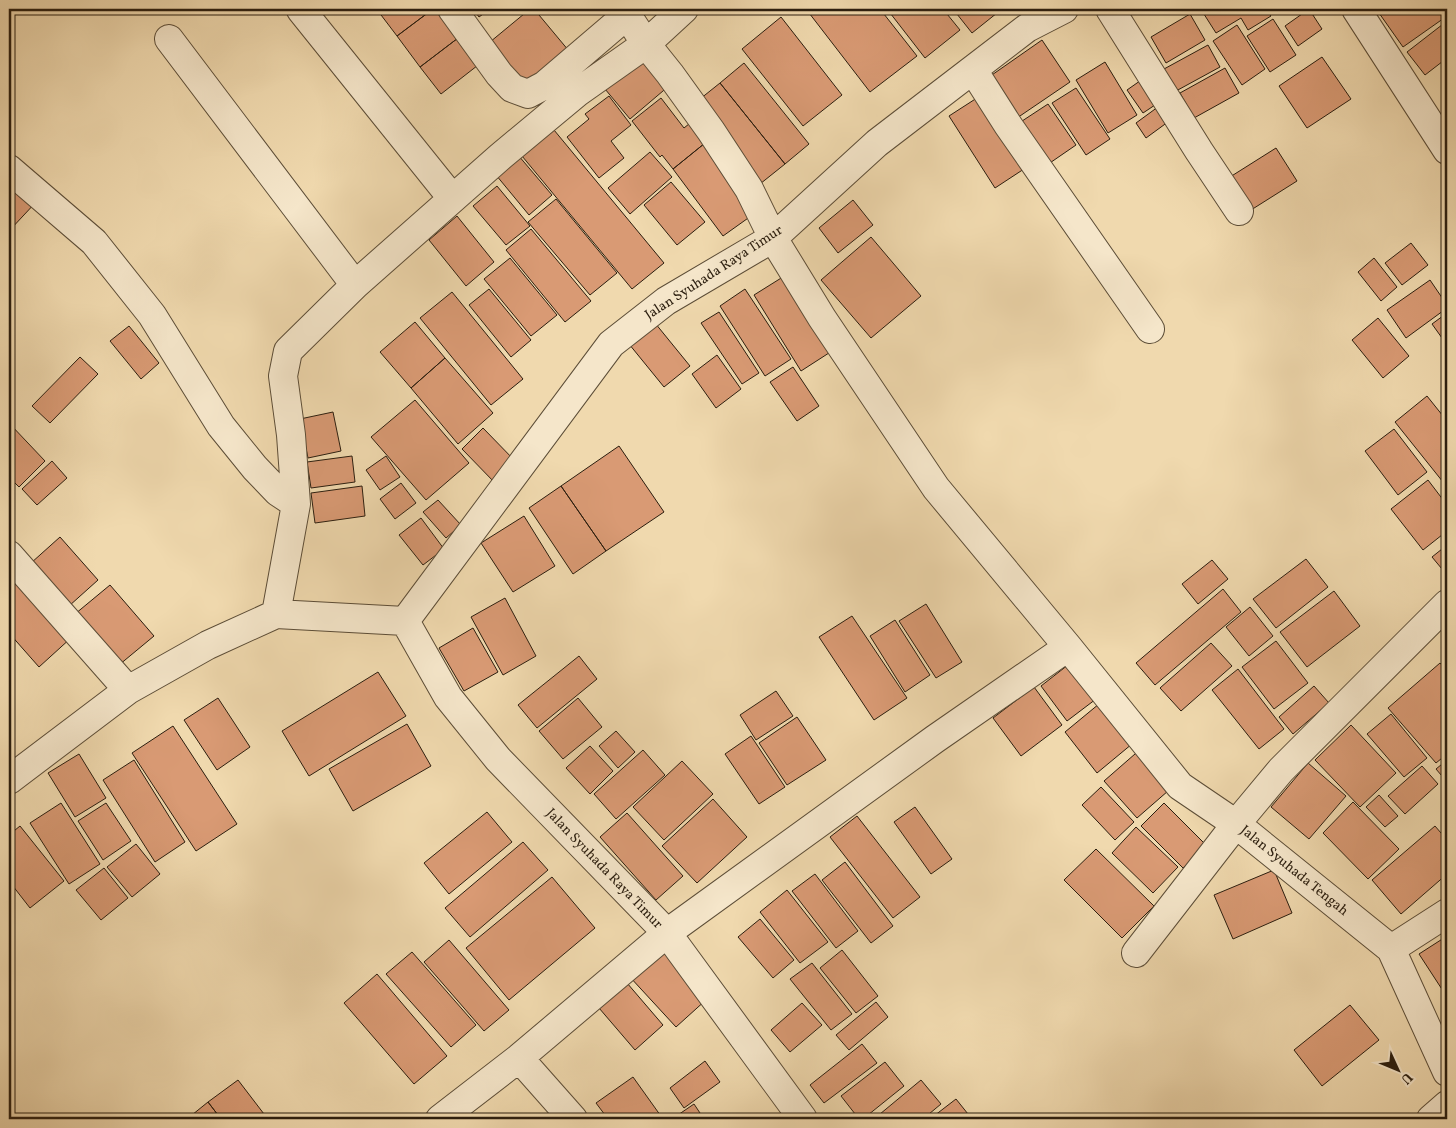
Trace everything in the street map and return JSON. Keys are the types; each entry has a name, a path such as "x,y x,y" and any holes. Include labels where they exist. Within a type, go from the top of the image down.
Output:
{"street":[{"path":"452,9 499,74 512,88 528,94 545,85 634,26 684,9"},
{"name":"Jalan Syuhada Raya Timur","path":"803,1119 666,933 498,759 448,697 405,621 611,344 666,301 773,238 877,143 1027,28 1064,9"},
{"path":"1110,9 1239,211"},
{"path":"1356,9 1447,150"},
{"path":"301,10 452,198"},
{"path":"276,614 291,435 283,376 288,351 347,276 452,198 578,92 634,26"},
{"path":"634,26 670,74 749,189 773,238 822,318 936,488 1180,786 1236,824 1136,953"},
{"path":"169,39 347,276"},
{"path":"973,70 1013,133 1150,329"},
{"path":"9,169 94,242 152,315 221,426 255,468 287,498"},
{"path":"9,556 128,690"},
{"name":"Jalan Syuhada Tengah","path":"1447,604 1281,770 1236,824 1391,950 1447,1072"},
{"path":"9,780 128,690 208,644 276,614 405,621"},
{"path":"440,1119 519,1058 666,933 935,739 1068,647"},
{"path":"1391,950 1447,913"},
{"path":"519,1058 573,1119"},
{"path":"1431,1119 1447,1105"}],"building":[{"path":"381,9 433,9 397,36 378,11"},
{"path":"433,9 441,9 462,35 420,67 397,36"},
{"path":"473,9 490,9 479,17"},
{"path":"530,9 534,9 569,51 527,86 490,42"},
{"path":"806,9 880,9 917,56 870,92"},
{"path":"887,9 943,9 960,30 925,58"},
{"path":"953,9 1002,9 972,33"},
{"path":"1205,9 1266,9 1271,16 1248,30 1241,18 1216,33 1202,11"},
{"path":"1309,9 1322,29 1298,46 1285,26"},
{"path":"1385,9 1443,9 1447,16 1403,47 1379,13"},
{"path":"1190,14 1205,40 1166,63 1151,37"},
{"path":"781,17 842,95 803,126 742,49"},
{"path":"1273,19 1296,55 1270,72 1247,36"},
{"path":"1447,21 1447,58 1425,75 1407,52"},
{"path":"1237,25 1265,69 1242,85 1213,41"},
{"path":"462,35 482,62 441,94 420,67"},
{"path":"1042,40 1070,82 1017,118 989,77"},
{"path":"1208,45 1220,67 1176,91 1164,69"},
{"path":"646,55 670,85 630,119 605,89"},
{"path":"1322,57 1351,99 1307,128 1279,86"},
{"path":"1105,62 1137,115 1108,133 1076,80"},
{"path":"744,63 809,144 785,164 720,83"},
{"path":"1225,68 1239,93 1194,118 1180,93"},
{"path":"1147,76 1164,99 1143,113 1127,90"},
{"path":"720,83 785,164 760,184 695,103"},
{"path":"1076,88 1110,139 1086,155 1052,103"},
{"path":"609,96 631,125 611,141 624,158 599,178 567,137 589,119 585,114"},
{"path":"980,96 1027,167 995,188 949,116"},
{"path":"661,98 684,128 695,119 710,139 673,169 662,155 660,157 632,121"},
{"path":"1048,104 1076,145 1044,167 1016,125"},
{"path":"1162,104 1172,119 1146,138 1136,123"},
{"path":"554,130 664,263 632,289 522,156"},
{"path":"710,139 758,211 723,236 673,169"},
{"path":"1276,148 1297,181 1251,210 1230,177"},
{"path":"650,152 672,177 630,214 608,188"},
{"path":"518,155 552,195 529,215 496,175"},
{"path":"671,182 705,222 677,245 644,205"},
{"path":"9,186 37,201 9,231"},
{"path":"497,186 530,226 506,245 473,206"},
{"path":"556,199 617,273 590,295 528,222"},
{"path":"853,200 873,225 838,253 819,228"},
{"path":"457,216 494,262 466,286 429,240"},
{"path":"531,229 591,301 565,322 506,250"},
{"path":"871,237 921,296 871,338 821,280"},
{"path":"1411,243 1428,265 1402,285 1385,263"},
{"path":"510,258 557,315 531,336 484,279"},
{"path":"1374,258 1397,287 1381,301 1358,272"},
{"path":"786,275 832,351 801,371 754,295"},
{"path":"1430,280 1447,305 1447,308 1406,338 1387,310"},
{"path":"489,289 531,340 511,357 469,305"},
{"path":"745,289 791,359 765,376 720,306"},
{"path":"452,292 523,379 491,405 420,318"},
{"path":"719,312 759,373 742,384 701,323"},
{"path":"1447,313 1447,345 1432,324"},
{"path":"1378,318 1409,356 1383,378 1352,340"},
{"path":"415,322 445,358 411,388 380,352"},
{"path":"655,323 690,366 664,387 629,344"},
{"path":"129,326 159,363 141,379 110,341"},
{"path":"717,355 741,389 716,408 692,374"},
{"path":"80,357 98,374 50,423 32,406"},
{"path":"445,358 493,413 458,444 411,388"},
{"path":"793,367 819,406 797,421 770,382"},
{"path":"1427,396 1447,421 1447,487 1395,422"},
{"path":"415,400 469,463 426,500 371,437"},
{"path":"333,412 341,451 308,458 300,419"},
{"path":"9,423 45,461 19,487 9,477"},
{"path":"483,428 517,463 496,484 462,449"},
{"path":"1394,429 1427,472 1398,495 1365,451"},
{"path":"619,446 664,512 606,551 561,486"},
{"path":"352,456 355,482 311,488 307,462"},
{"path":"386,456 400,477 380,490 366,470"},
{"path":"52,461 67,478 37,505 22,489"},
{"path":"1428,480 1447,505 1447,531 1423,550 1391,509"},
{"path":"401,483 416,503 395,519 380,499"},
{"path":"362,486 365,516 315,523 311,493"},
{"path":"561,486 606,551 573,574 529,508"},
{"path":"438,500 461,525 446,538 423,512"},
{"path":"524,516 555,566 513,592 481,543"},
{"path":"421,518 444,549 423,565 399,535"},
{"path":"60,537 98,580 69,606 31,563"},
{"path":"1447,545 1447,575 1432,557"},
{"path":"1306,559 1328,587 1276,628 1253,599"},
{"path":"1212,560 1228,579 1198,604 1182,584"},
{"path":"9,568 72,637 39,667 9,633"},
{"path":"110,585 154,636 119,665 75,614"},
{"path":"1223,589 1241,612 1155,685 1136,663"},
{"path":"1334,591 1360,626 1307,667 1280,632"},
{"path":"505,598 536,656 503,675 471,617"},
{"path":"926,604 962,662 936,678 899,621"},
{"path":"1250,607 1273,636 1249,656 1226,627"},
{"path":"852,616 907,698 874,720 819,637"},
{"path":"895,620 930,675 905,692 870,636"},
{"path":"473,628 498,672 464,691 439,648"},
{"path":"1276,641 1308,683 1274,709 1242,667"},
{"path":"1211,643 1232,666 1181,711 1160,688"},
{"path":"579,656 597,679 537,728 518,705"},
{"path":"1073,661 1100,696 1067,721 1041,686"},
{"path":"1440,663 1447,671 1447,754 1436,763 1388,708"},
{"path":"1238,669 1284,729 1259,749 1212,690"},
{"path":"378,672 406,716 309,776 282,731"},
{"path":"1314,686 1329,703 1293,734 1279,717"},
{"path":"1034,687 1062,725 1021,756 993,718"},
{"path":"776,691 793,716 756,740 740,715"},
{"path":"218,698 250,747 217,770 184,720"},
{"path":"578,698 602,727 563,759 539,731"},
{"path":"1105,699 1138,739 1097,773 1065,732"},
{"path":"1391,714 1427,758 1404,777 1367,734"},
{"path":"797,717 826,760 787,785 759,743"},
{"path":"407,724 431,766 353,811 329,769"},
{"path":"1351,725 1396,773 1360,807 1315,760"},
{"path":"173,726 237,824 196,851 132,753"},
{"path":"616,731 635,752 618,768 599,746"},
{"path":"751,736 785,787 759,804 725,754"},
{"path":"590,746 613,771 590,794 566,768"},
{"path":"1143,747 1176,784 1137,818 1104,781"},
{"path":"643,750 665,775 616,819 594,794"},
{"path":"79,754 106,798 75,817 48,773"},
{"path":"134,760 185,842 155,862 103,780"},
{"path":"1447,760 1447,782 1436,769"},
{"path":"682,761 713,794 664,840 633,807"},
{"path":"1308,763 1346,796 1309,839 1271,807"},
{"path":"1422,766 1438,784 1405,814 1388,796"},
{"path":"1101,787 1134,822 1115,840 1082,805"},
{"path":"1379,795 1398,816 1385,827 1366,807"},
{"path":"713,799 747,837 697,883 662,846"},
{"path":"1353,802 1399,849 1368,879 1323,833"},
{"path":"61,803 100,864 69,884 30,823"},
{"path":"106,803 131,841 103,860 78,821"},
{"path":"1164,803 1206,845 1183,868 1141,826"},
{"path":"915,807 952,859 931,874 894,822"},
{"path":"487,812 512,842 449,894 424,863"},
{"path":"627,813 683,876 656,900 600,837"},
{"path":"857,816 920,897 893,918 830,837"},
{"path":"20,826 64,881 30,908 9,881 9,835"},
{"path":"1435,826 1447,840 1447,874 1401,914 1372,880"},
{"path":"1136,827 1178,867 1153,893 1112,853"},
{"path":"523,842 548,870 470,937 445,908"},
{"path":"136,844 160,874 132,897 107,867"},
{"path":"1096,849 1154,906 1122,938 1064,880"},
{"path":"845,862 893,926 871,943 822,880"},
{"path":"104,868 128,898 101,920 76,890"},
{"path":"1274,870 1292,913 1233,939 1214,895"},
{"path":"815,874 858,931 836,948 792,891"},
{"path":"552,877 595,928 509,1000 466,948"},
{"path":"787,890 828,942 800,963 760,912"},
{"path":"760,919 794,960 773,978 738,937"},
{"path":"1447,936 1447,997 1419,954"},
{"path":"449,940 509,1010 484,1031 424,962"},
{"path":"660,948 707,999 676,1027 629,976"},
{"path":"842,950 878,996 856,1013 820,968"},
{"path":"412,952 476,1025 451,1047 386,974"},
{"path":"812,963 852,1014 831,1030 790,979"},
{"path":"377,974 447,1056 414,1084 344,1003"},
{"path":"627,983 663,1025 635,1050 599,1008"},
{"path":"876,1002 888,1017 849,1050 836,1035"},
{"path":"802,1003 822,1025 790,1052 771,1030"},
{"path":"1350,1005 1379,1040 1322,1086 1294,1050"},
{"path":"862,1044 877,1063 824,1103 810,1085"},
{"path":"705,1061 720,1082 684,1108 670,1088"},
{"path":"885,1062 904,1086 863,1119 859,1119 841,1096"},
{"path":"633,1077 663,1119 608,1119 596,1103"},
{"path":"238,1080 264,1114 257,1119 221,1119 208,1102"},
{"path":"921,1080 941,1104 923,1119 874,1119"},
{"path":"956,1099 972,1119 930,1119"},
{"path":"208,1102 221,1119 187,1119"},
{"path":"694,1104 704,1119 672,1119"}]}
